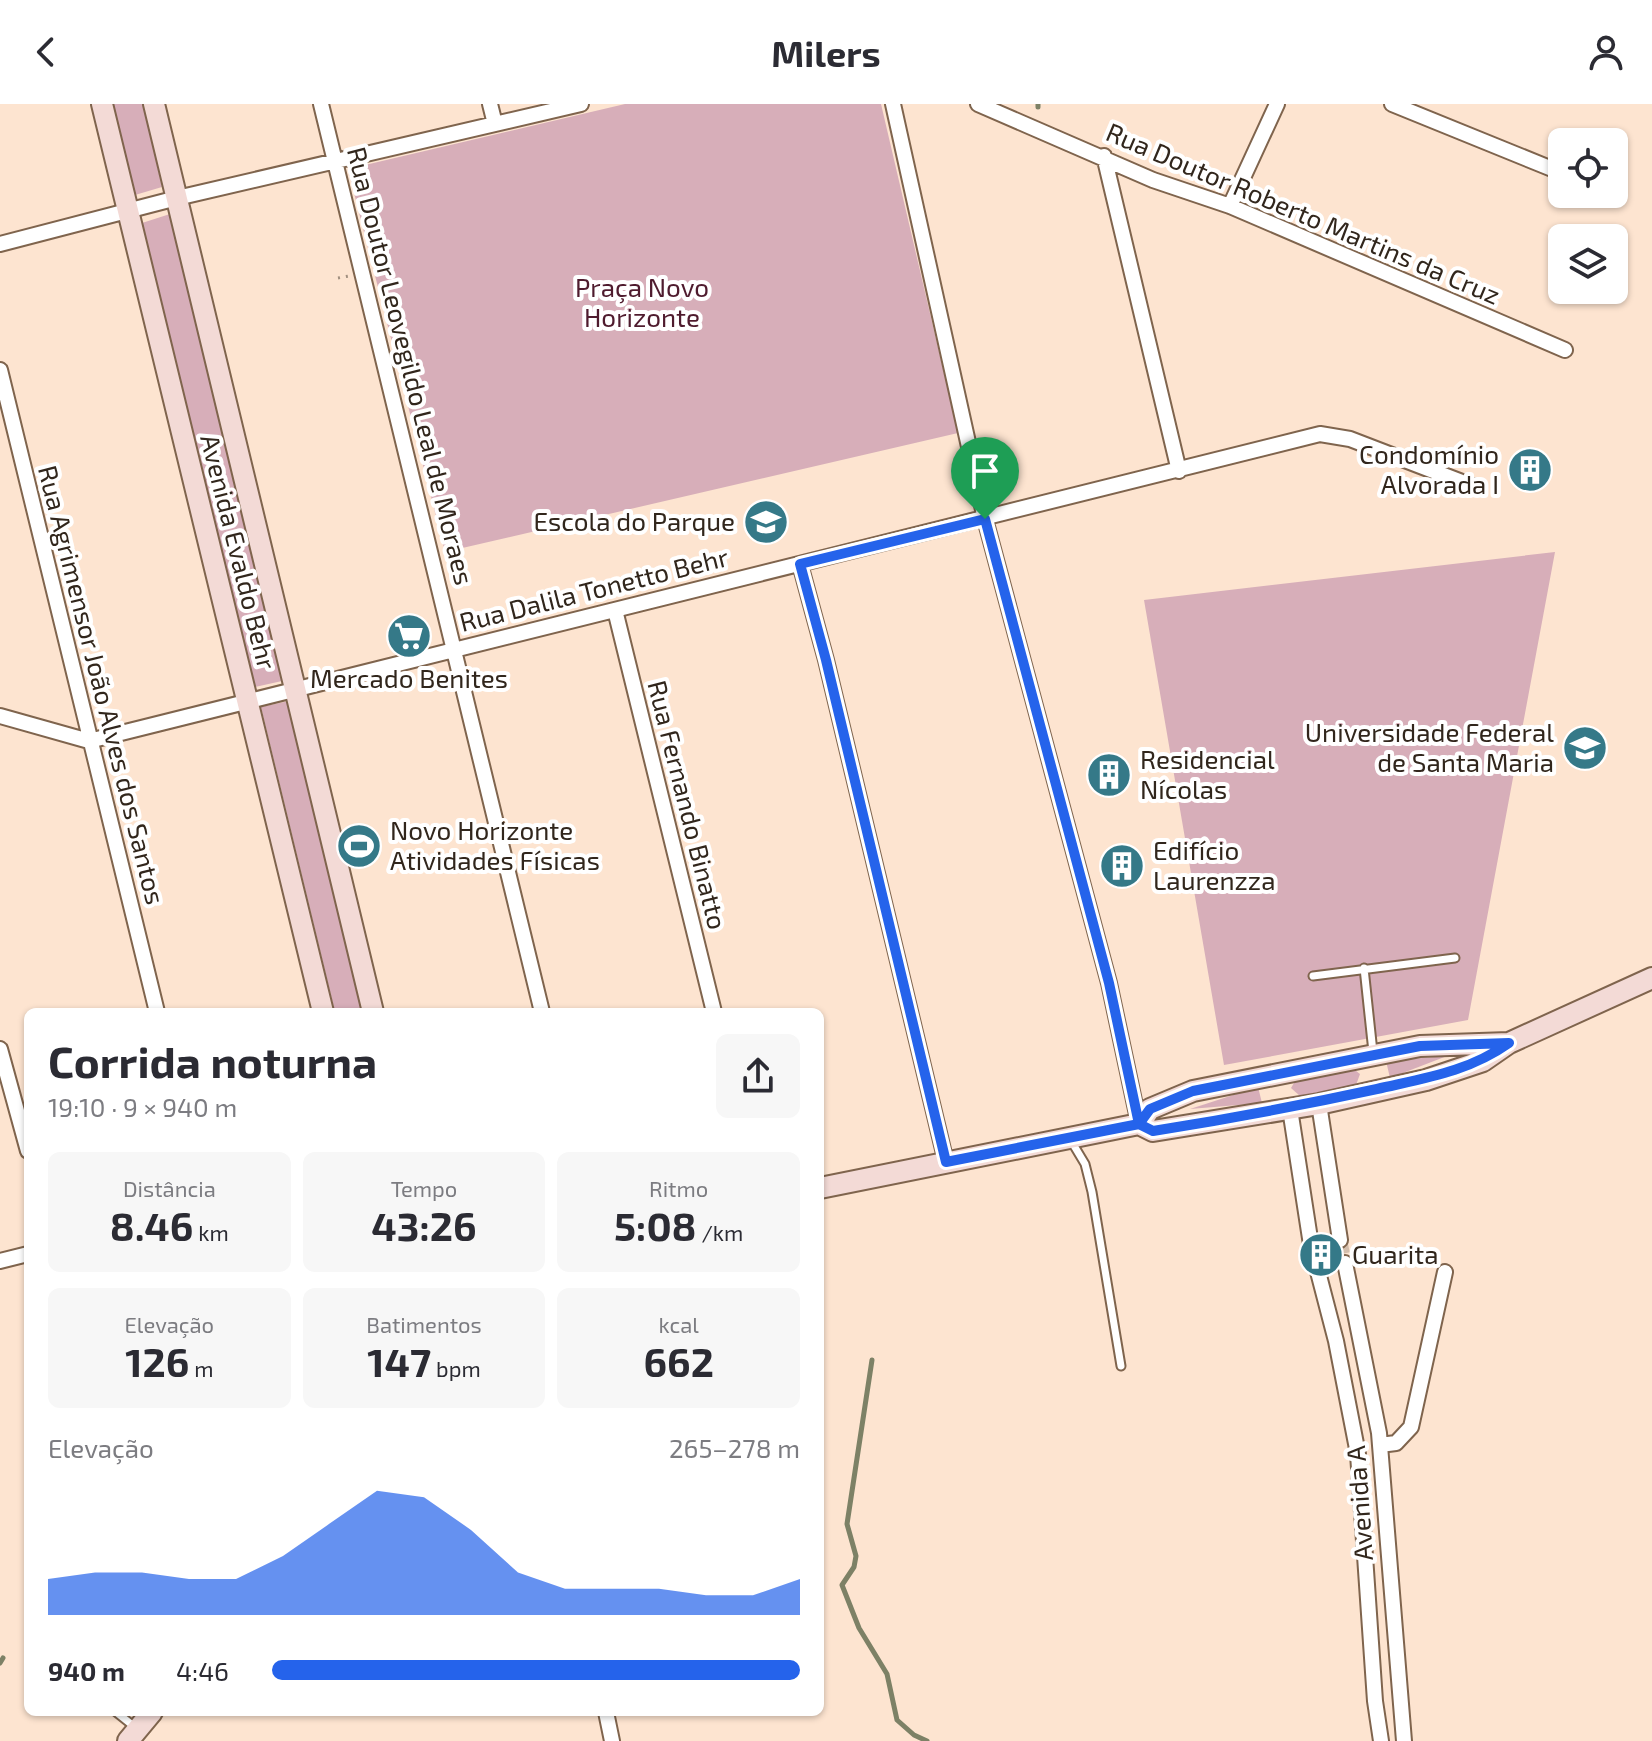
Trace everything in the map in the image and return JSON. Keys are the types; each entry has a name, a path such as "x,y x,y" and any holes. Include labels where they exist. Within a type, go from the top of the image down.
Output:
{"street":[{"name":"Avenida Evaldo Behr","path":"102,104 322,1008"},
{"name":"Avenida Evaldo Behr","path":"154,104 372,1008"},
{"name":"Rua Doutor Leovegildo Leal de Moraes","path":"321,104 541,1008"},
{"path":"490,104 495,124"},
{"path":"0,244 177,198 581,104"},
{"path":"893,104 985,519 1105,968 1139,1124"},
{"name":"Rua Doutor Roberto Martins da Cruz","path":"978,104 1104,156 1153,180 1230,206 1565,350"},
{"path":"1230,206 1277,104"},
{"path":"1392,104 1548,167"},
{"path":"1104,156 1179,471"},
{"name":"Rua Agrimensor João Alves dos Santos","path":"0,370 156,1008"},
{"name":"Rua Dalila Tonetto Behr","path":"89,741 247,699 1320,434 1350,439 1475,487"},
{"path":"800,564 826,660 946,1162"},
{"name":"Rua Fernando Binatto","path":"615,610 713,1008"},
{"path":"0,716 89,741"},
{"path":"824,1187 1139,1124 1153,1131 1319,1104 1426,1080 1483,1061 1509,1043 1652,978"},
{"path":"1139,1124 1150,1109 1193,1091 1420,1046 1509,1043"},
{"path":"0,1049 24,1136"},
{"path":"1373,1054 1377,1089"},
{"path":"1283,1073 1311,1245"},
{"path":"1319,1104 1340,1240"},
{"path":"1305,1205 1334,1200"},
{"path":"0,1261 24,1255"},
{"name":"Avenida A","path":"1345,1263 1380,1445 1404,1741"},
{"name":"Avenida A","path":"1317,1268 1358,1454 1375,1701 1381,1741"},
{"path":"1380,1445 1396,1443 1411,1427 1445,1272"},
{"path":"1323,1290 1350,1284"},
{"path":"133,1735 149,1716"},
{"path":"607,1716 612,1741"}],"lane":[{"path":"1313,976 1455,958"},
{"path":"1364,968 1373,1054"},
{"path":"1070,1138 1085,1164 1092,1192 1121,1366"},
{"path":"119,1716 133,1735"}],"path":[{"path":"338,278 349,276"}],"green space":[{"path":"113,104 143,104 162,187 135,195"},
{"name":"Praça Novo Horizonte","path":"625,104 881,104 958,433 445,552 348,169"},
{"path":"170,214 282,681 255,687 142,223"},
{"path":"1555,552 1468,1020 1224,1065 1144,600"},
{"path":"289,701 364,1008 334,1008 261,707"},
{"path":"1447,1056 1390,1078 1386,1061"},
{"path":"1351,1067 1360,1074 1356,1085 1300,1096 1291,1088 1297,1078"},
{"path":"1258,1087 1262,1103 1190,1109"}],"waterway":[{"path":"872,1360 847,1524 856,1556 854,1567 842,1585 859,1628 887,1674 897,1720 914,1735 927,1741"},
{"path":"0,1663 3,1658"}],"tunnel":[{"path":"1340,1240 1345,1263"},
{"path":"1311,1245 1317,1268"}],"place":[{"name":"Condomínio Alvorada I","path":"1530,470"},
{"name":"Escola do Parque","path":"766,522"},
{"name":"Mercado Benites","path":"409,636"},
{"name":"Universidade Federal de Santa Maria","path":"1585,748"},
{"name":"Residencial Nícolas","path":"1109,775"},
{"name":"Novo Horizonte Atividades Físicas","path":"359,846"},
{"name":"Edifício Laurenzza","path":"1122,866"},
{"name":"Guarita","path":"1321,1255"}],"route":[{"path":"985,519 800,564 826,660 946,1162 1139,1124 1153,1131 1319,1104 1426,1080 1483,1061 1509,1043 1420,1046 1193,1091 1150,1109 1139,1124 1109,983 985,519"}]}
